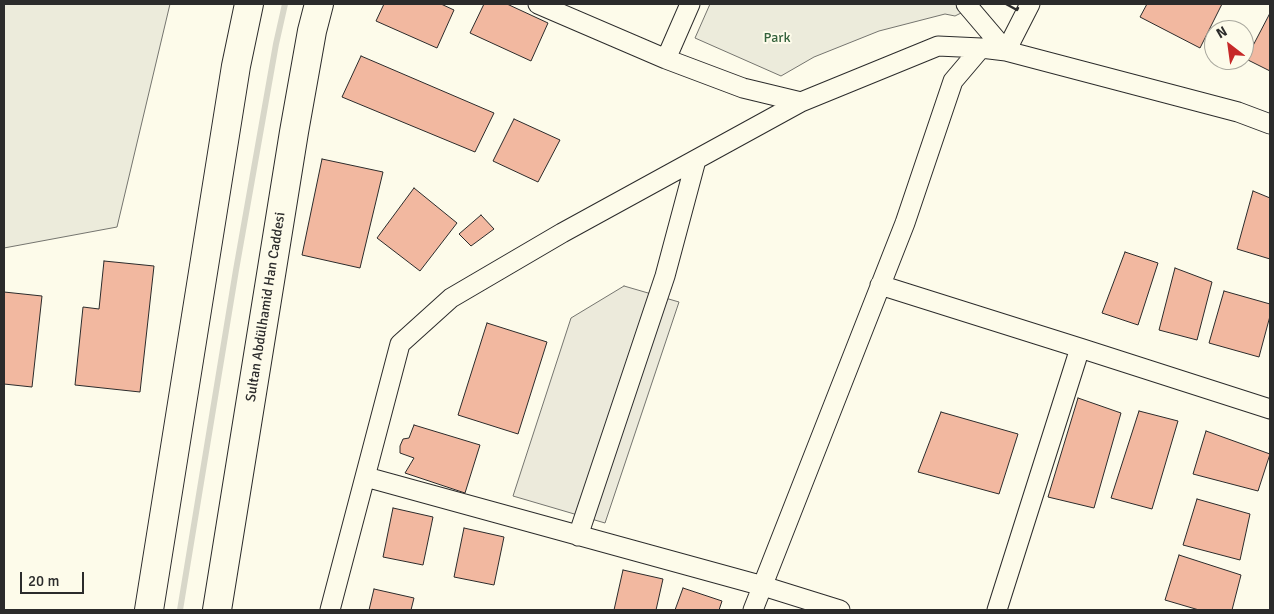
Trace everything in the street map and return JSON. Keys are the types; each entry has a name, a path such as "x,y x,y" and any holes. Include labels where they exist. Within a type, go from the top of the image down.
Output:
{"main road":[{"path":"149,610 236,66 249,4"},
{"name":"Sultan Abdülhamid Han Caddesi","path":"217,610 295,123 312,31 319,4"}],"street":[{"path":"538,4 666,59 743,88 801,102"},
{"path":"666,59 690,4"},
{"path":"966,4 1006,51"},
{"path":"1006,51 1030,4"},
{"path":"330,610 400,344 451,298 562,233 801,102 938,46 981,48 1006,51 1238,112 1270,124"},
{"path":"753,610 904,223 953,82 981,48"},
{"path":"578,536 665,276 696,160"},
{"path":"880,285 1270,409"},
{"path":"997,610 1080,348"},
{"path":"366,477 763,586 840,610"}],"green space":[{"path":"4,4 170,4 117,227 4,248"},
{"name":"Park","path":"710,4 964,4 963,12 955,16 945,14 879,31 814,57 781,76 695,38"}],"shaded area":[{"path":"624,286 679,302 605,523 513,496 571,318"}],"building":[{"path":"384,4 441,4 454,10 437,48 376,21"},
{"path":"484,4 507,4 548,23 531,61 470,33"},
{"path":"1147,4 1222,4 1214,20 1204,20 1204,40 1200,48 1140,17"},
{"path":"1270,15 1270,71 1254,63 1254,44"},
{"path":"361,56 494,113 475,152 342,97"},
{"path":"514,119 560,140 538,182 493,161"},
{"path":"322,159 383,172 360,268 302,255"},
{"path":"414,188 457,223 420,271 377,238"},
{"path":"1253,191 1270,198 1270,259 1237,249"},
{"path":"481,215 494,229 471,246 459,234"},
{"path":"1125,252 1158,263 1138,325 1102,313"},
{"path":"104,261 154,266 140,392 75,385 83,307 99,309"},
{"path":"1175,268 1212,282 1197,340 1159,330"},
{"path":"1224,291 1270,304 1270,316 1259,357 1209,343"},
{"path":"4,292 42,296 32,387 4,384"},
{"path":"487,323 547,342 518,434 458,415"},
{"path":"1078,398 1121,413 1094,508 1048,497"},
{"path":"1139,411 1178,421 1152,509 1111,498"},
{"path":"941,412 1018,434 999,494 918,472"},
{"path":"414,425 480,445 465,493 405,473 414,458 400,453 400,446 403,439 409,438"},
{"path":"1206,431 1270,454 1258,491 1193,474"},
{"path":"1197,499 1250,514 1240,560 1183,545"},
{"path":"393,508 433,517 423,565 383,557"},
{"path":"464,528 504,537 494,585 454,577"},
{"path":"1179,555 1241,575 1232,610 1199,610 1165,600"},
{"path":"623,570 663,579 656,610 614,610"},
{"path":"683,588 722,601 719,610 675,610"},
{"path":"374,589 414,598 411,610 369,610"}],"waterway":[{"path":"180,610 236,270 276,44 285,4"}],"wall":[{"path":"1006,4 1017,10 1018,8"}]}
